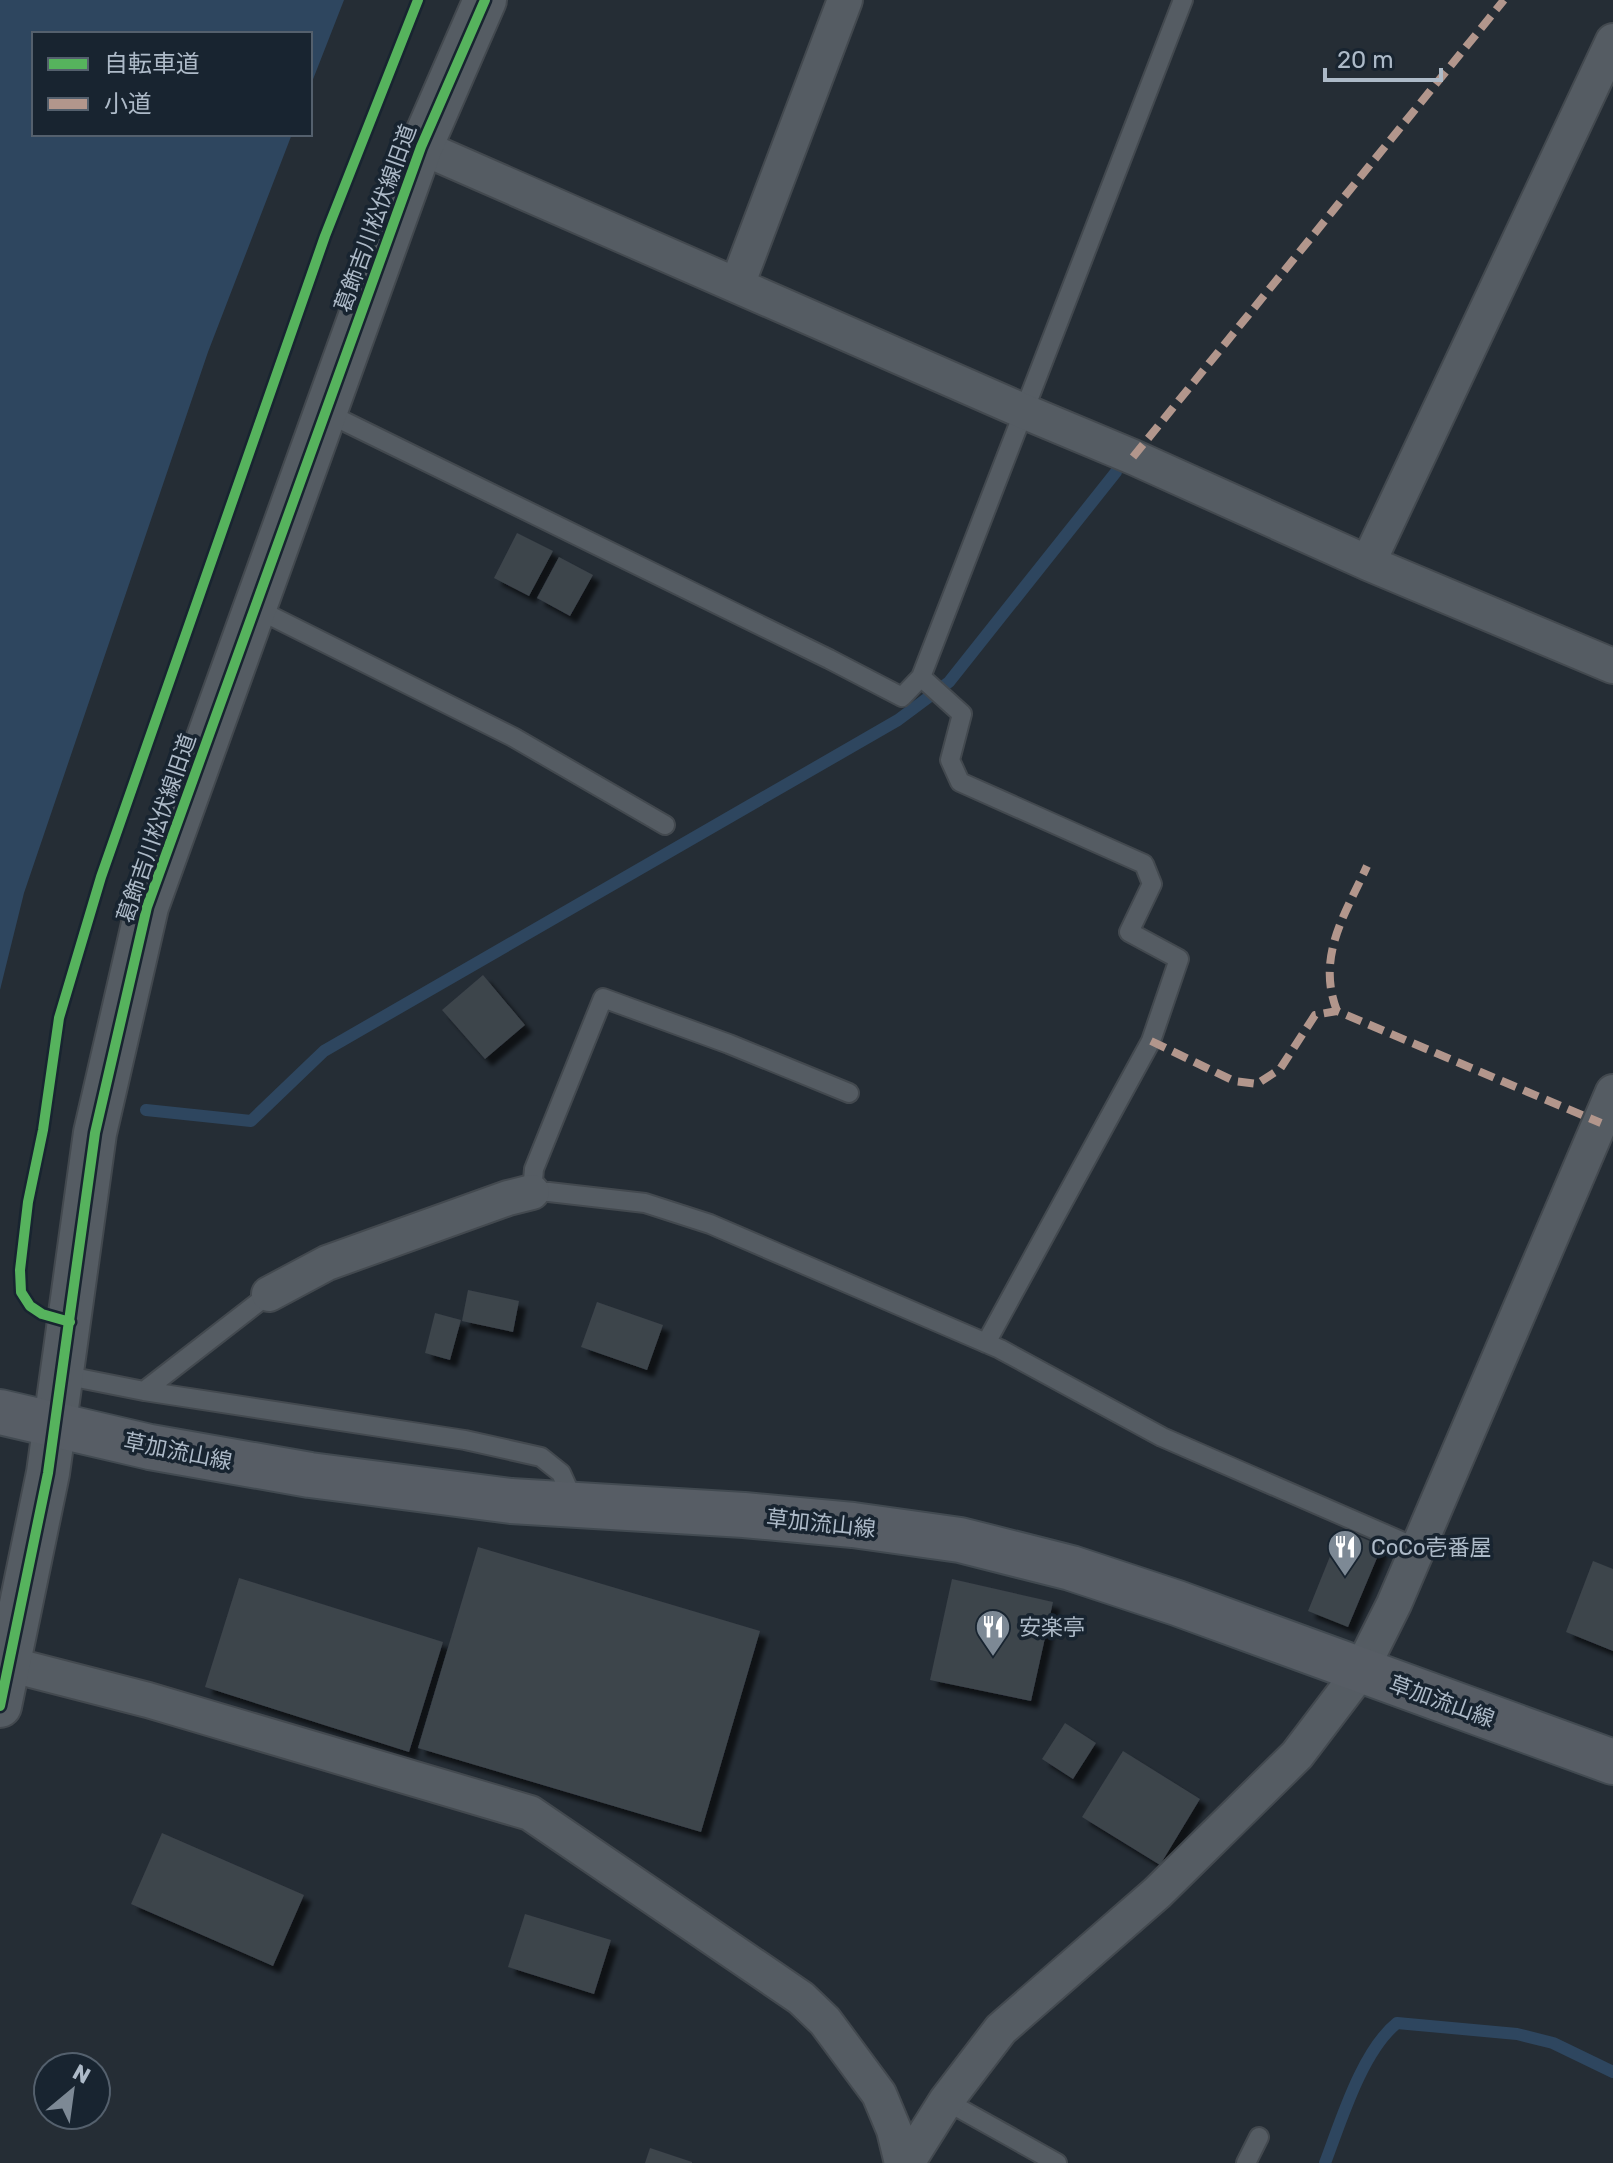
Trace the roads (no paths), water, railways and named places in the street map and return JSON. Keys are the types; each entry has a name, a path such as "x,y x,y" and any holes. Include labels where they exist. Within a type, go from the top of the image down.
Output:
{"main road":[{"name":"草加流山線","path":"25,1418 150,1447 310,1475 511,1501 744,1515 853,1525 960,1540 1071,1568 1177,1603 1613,1762"}],"street":[{"name":"葛飾吉川松伏線旧道","path":"0,1706 39,1523 25,1418 63,1375 95,1133 147,907 421,147 485,0"},
{"path":"737,285 845,0"},
{"path":"1368,563 1613,41"},
{"path":"421,147 1133,457 1368,563 1613,666"},
{"path":"904,2163 1001,2029 1157,1893 1297,1755 1360,1672 1394,1604 1613,1092"},
{"path":"269,1294 327,1263 532,1192"},
{"path":"8,1664 148,1700 530,1813 801,1998 825,2021 879,2094 904,2163"}],"lane":[{"path":"325,412 902,697 921,677 1183,0"},
{"path":"255,608 513,737 665,825"},
{"path":"921,677 962,714 950,760 960,782 1144,864 1152,884 1129,932 1179,959 1151,1041 986,1343"},
{"path":"849,1093 729,1044 603,998 534,1169 532,1192 645,1203 739,1236 986,1343 1162,1437 1417,1548"},
{"path":"144,1391 269,1294"},
{"path":"63,1375 144,1391 465,1440 541,1457 561,1473 576,1506"},
{"path":"946,2101 1057,2163"},
{"path":"1246,2163 1259,2137"}],"water":[{"path":"0,0 344,0 312,82 312,32 32,32 32,136 291,136 208,352 24,893 0,990"}],"waterway":[{"path":"146,1110 251,1121 324,1051 898,720 949,682 1116,472"},
{"path":"1325,2163 1363,2069 1373,2051 1397,2023 1517,2034 1553,2043 1613,2072"}],"place":[{"name":"CoCo壱番屋","path":"1345,1578"},
{"name":"安楽亭","path":"993,1658"}]}
